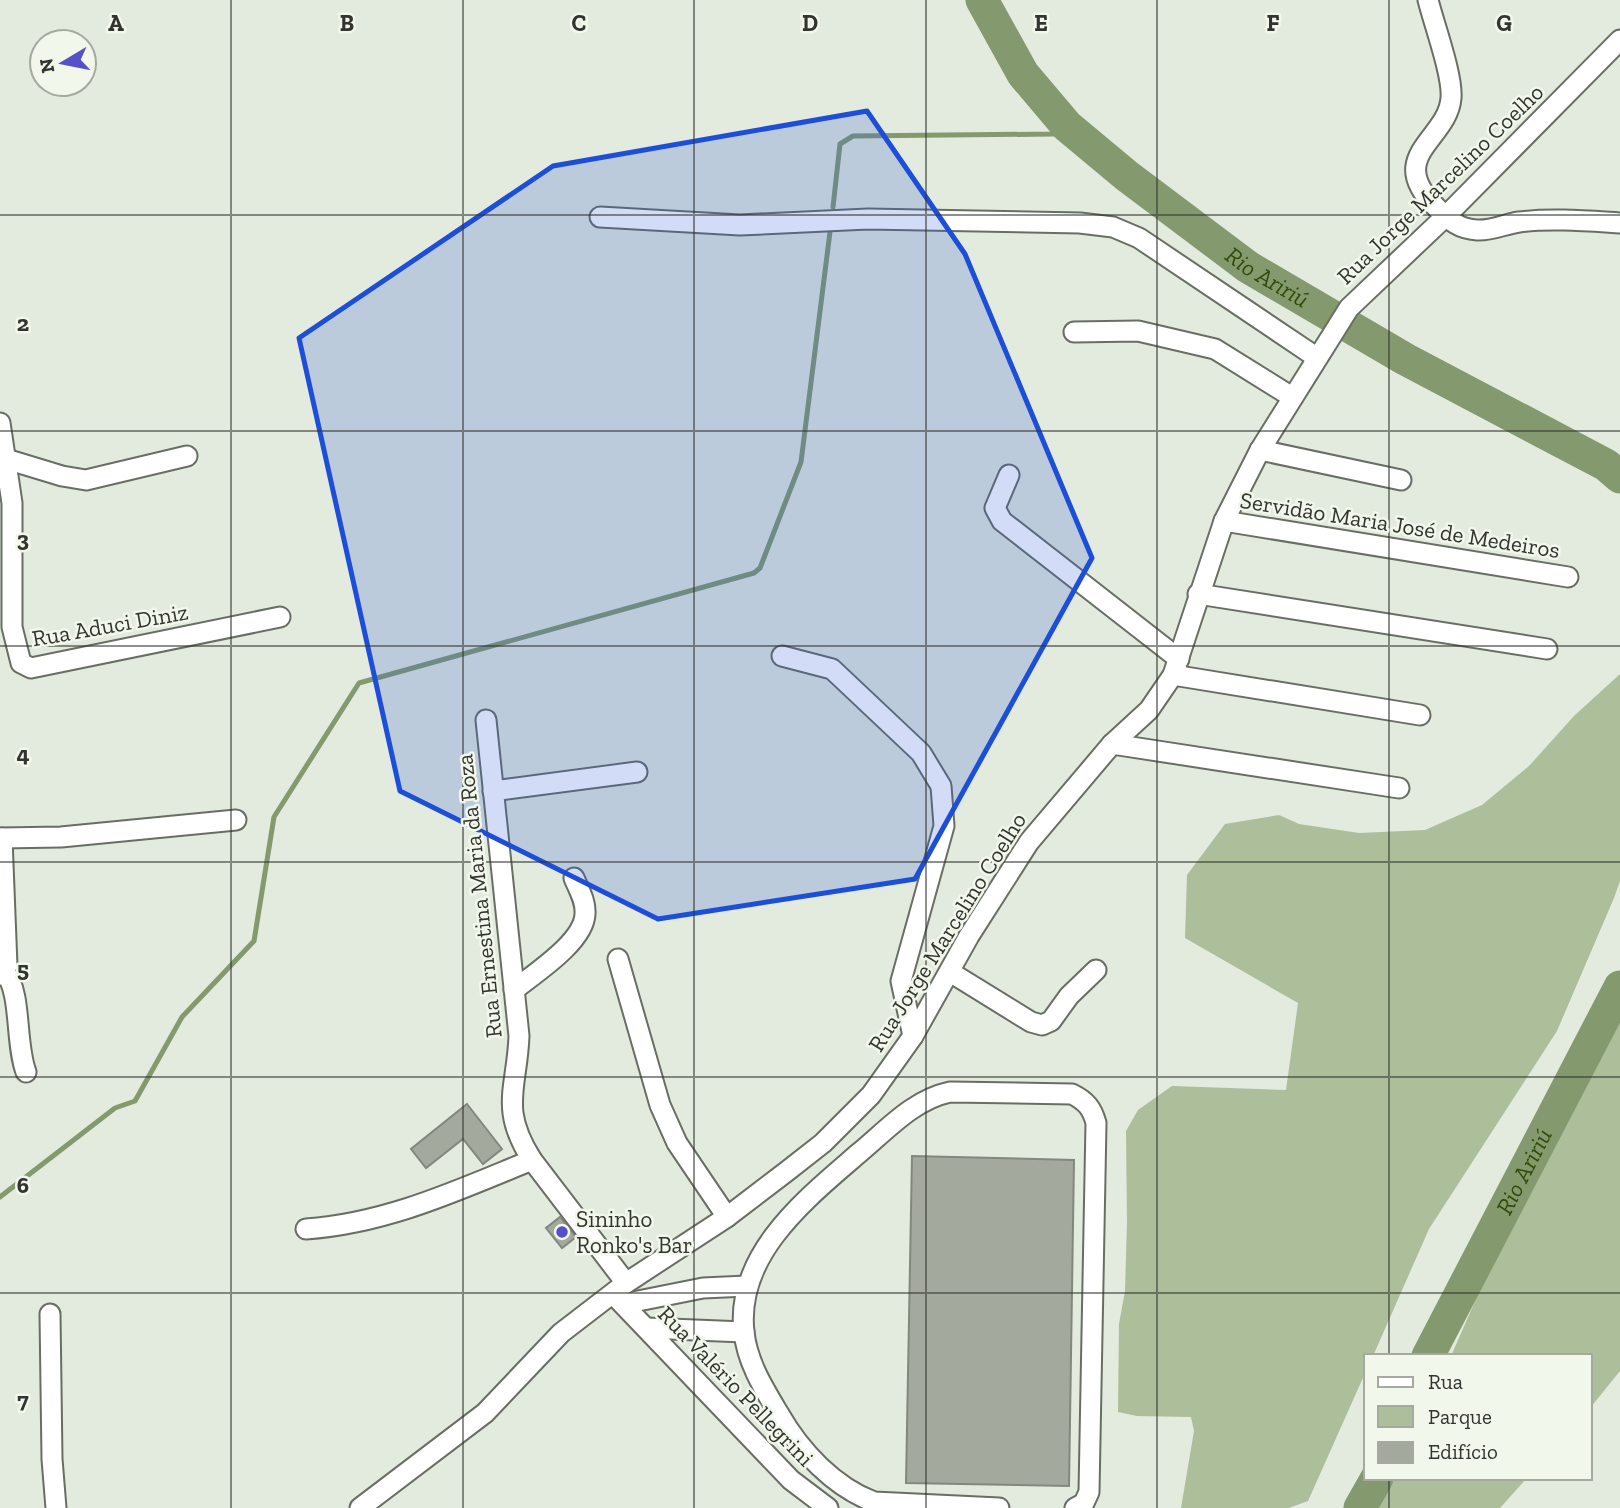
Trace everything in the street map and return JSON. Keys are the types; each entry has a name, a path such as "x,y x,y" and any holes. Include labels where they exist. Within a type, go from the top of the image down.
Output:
{"street":[{"path":"1428,0 1452,95 1448,116 1424,143 1416,167 1422,189 1459,228 1480,230 1520,222 1620,223"},
{"name":"Rua Jorge Marcelino Coelho","path":"360,1508 457,1437 508,1390 561,1334 727,1217 823,1143 871,1095 913,1036 1029,842 1112,744 1149,710 1176,667 1224,521 1260,450 1349,308 1446,216 1620,40"},
{"path":"600,217 740,225 868,219 1080,223 1113,228 1139,238 1316,357"},
{"path":"1074,331 1138,331 1215,349 1292,397"},
{"name":"Rua Aduci Diniz","path":"0,423 12,503 12,627 21,663 32,668 280,617"},
{"path":"1260,450 1401,480"},
{"path":"6,459 62,476 86,480 187,456"},
{"path":"1009,475 995,508 1002,521 1176,667 1420,715"},
{"name":"Servidão Maria José de Medeiros","path":"1224,521 1568,577"},
{"path":"1198,594 1547,649"},
{"path":"782,656 832,669 922,752 941,786 944,826 901,981 913,1036"},
{"name":"Rua Ernestina Maria da Roza","path":"485,720 514,990 518,1052 510,1098 517,1129 532,1160 621,1293"},
{"path":"1112,744 1399,788"},
{"path":"493,791 637,772"},
{"path":"26,1072 21,1059 12,985 3,973 1,838 61,837 236,820"},
{"path":"514,990 572,942 580,930 585,919 585,906 574,878"},
{"path":"618,959 660,1105 677,1143 727,1217"},
{"path":"950,972 1031,1022 1042,1025 1051,1021 1069,996 1096,970"},
{"path":"999,1508 874,1502 855,1495 837,1483 791,1436 757,1377 744,1332 747,1286 769,1240 835,1174 914,1105 950,1091 1072,1094 1084,1100 1093,1111 1096,1123 1089,1492 1084,1503 1075,1508"},
{"path":"306,1229 358,1224 399,1214 532,1160"},
{"path":"621,1293 747,1286"},
{"name":"Rua Valério Pellegrini","path":"621,1293 646,1328 791,1480 828,1508"},
{"path":"50,1314 52,1459 56,1508"},
{"path":"646,1328 744,1332"}],"highlighted area":[{"path":"867,111 965,254 1092,558 915,879 658,919 400,791 299,338 553,166"}],"green space":[{"path":"1620,674 1620,881 1557,1031 1429,1229 1374,1354 1364,1354 1364,1375 1308,1501 1289,1508 1181,1508 1194,1431 1191,1417 1137,1416 1118,1412 1119,1324 1125,1291 1127,1222 1126,1131 1138,1110 1172,1086 1286,1090 1298,1003 1185,938 1187,875 1225,824 1279,815 1299,824 1359,833 1425,830 1482,805 1529,766 1574,716"},
{"path":"1620,1003 1620,1371 1592,1406 1592,1354 1452,1354 1487,1274"},
{"path":"1392,1480 1525,1480 1500,1508 1376,1508"}],"building":[{"path":"467,1104 502,1149 483,1164 463,1139 426,1168 411,1149"},
{"path":"912,1156 1074,1160 1069,1486 906,1483"},
{"name":"Sininho Ronko's Bar","path":"560,1217 576,1237 562,1248 546,1228"}],"waterway":[{"name":"Rio Aririú","path":"982,0 1023,74 1067,126 1127,176 1248,267 1405,359 1606,465 1620,477"},
{"path":"833,207 840,144 853,136 1054,134 1063,132 1067,126"},
{"path":"0,1197 115,1108 135,1101 182,1017 254,941 274,817 359,683 754,573 760,568 801,462 830,232"},
{"name":"Rio Aririú","path":"1429,1354 1620,987"},
{"name":"Rio Aririú","path":"1360,1508 1376,1480"}],"place":[{"name":"Sininho Ronko's Bar","path":"562,1232"}]}
